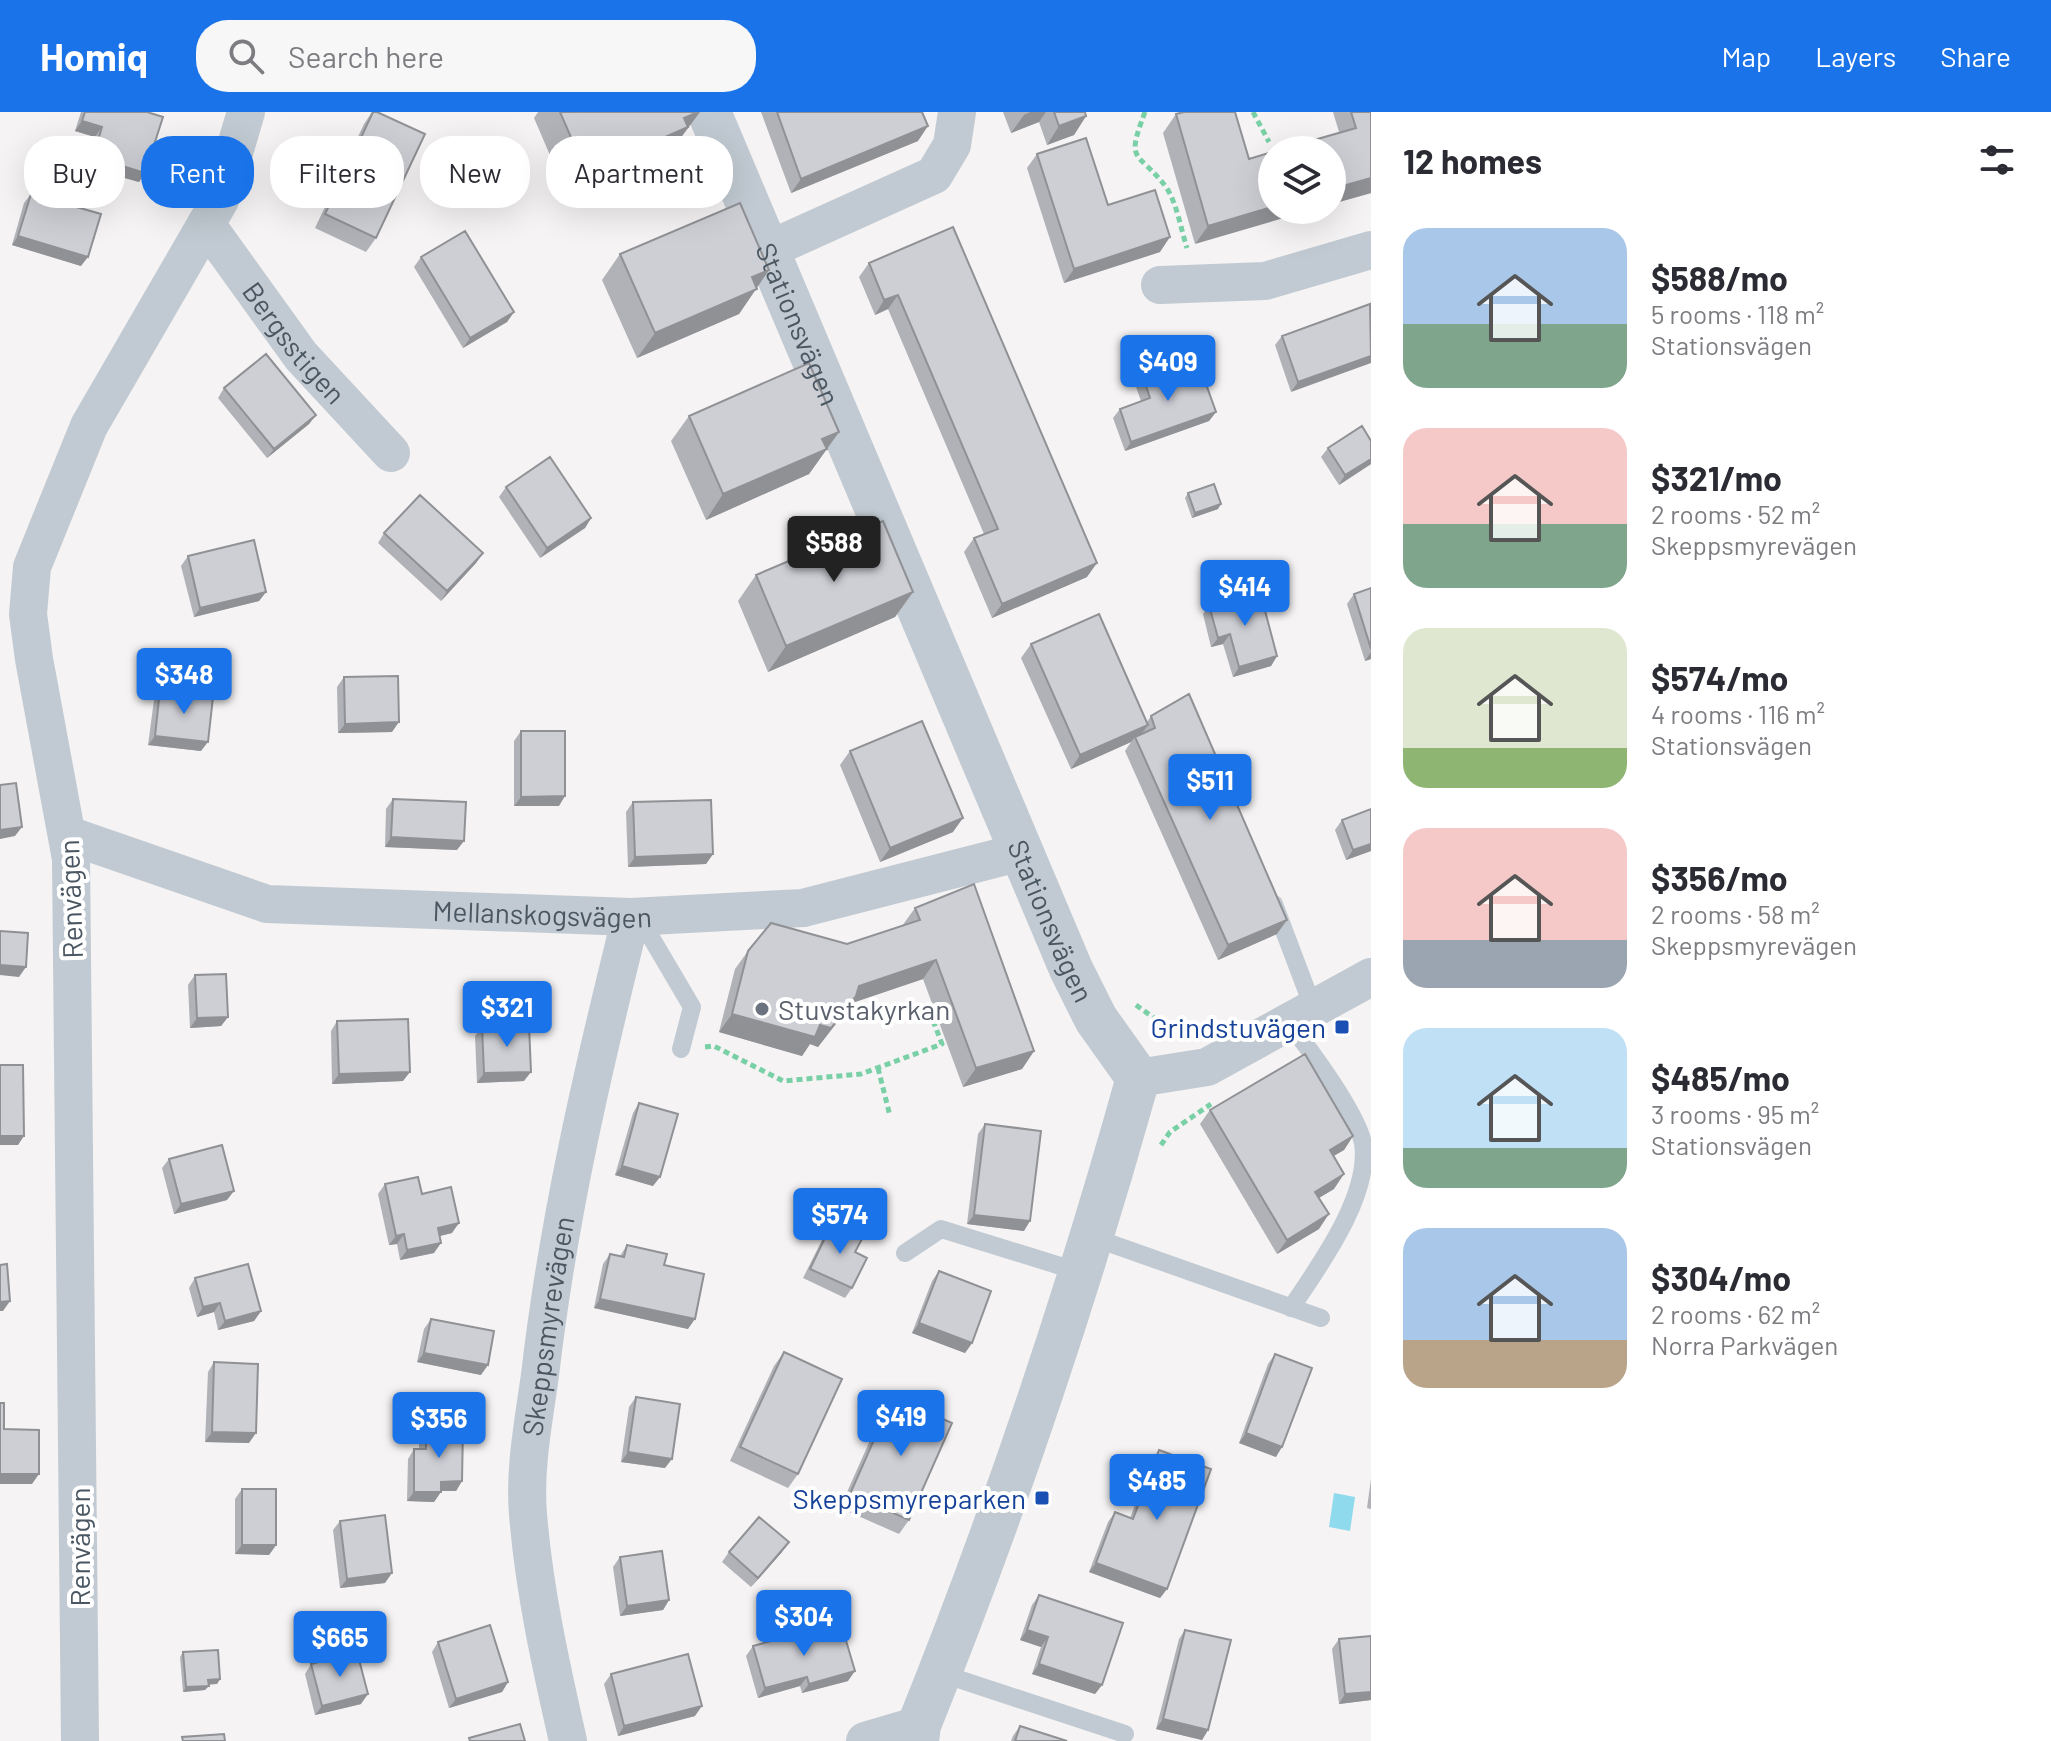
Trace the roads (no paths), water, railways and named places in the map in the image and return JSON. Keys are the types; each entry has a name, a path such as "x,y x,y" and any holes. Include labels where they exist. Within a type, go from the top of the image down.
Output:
{"street":[{"name":"Renvägen","path":"80,1741 78,1310 68,835 34,659 28,614 32,567 89,426 220,200 246,112"},
{"name":"Stationsvägen","path":"709,112 1021,852 1096,1019 1138,1078"},
{"path":"768,250 934,175 952,145 957,112"},
{"name":"Bergsstigen","path":"206,224 301,356 391,453"},
{"path":"1160,285 1265,281 1371,250"},
{"name":"Mellanskogsvägen","path":"68,835 267,904 635,917 803,908 1021,852"},
{"name":"Skeppsmyrevägen","path":"568,1741 544,1630 528,1512 532,1450 560,1228 590,1078 635,917"},
{"path":"865,1741 918,1733 1086,1254 1138,1078 1207,1067 1371,977"}],"lane":[{"path":"1264,880 1301,1017 1363,1143 1363,1173 1354,1205 1291,1308"},
{"path":"635,917 692,1007 681,1049"},
{"path":"905,1253 941,1229 1086,1254 1321,1318"},
{"path":"940,1673 1125,1734"}],"water":[{"path":"1334,1493 1355,1497 1350,1531 1329,1527"}],"place":[{"name":"Stuvstakyrkan","path":"762,1009"},
{"name":"Grindstuvägen","path":"1342,1027"},
{"name":"Skeppsmyreparken","path":"1042,1498"}]}
